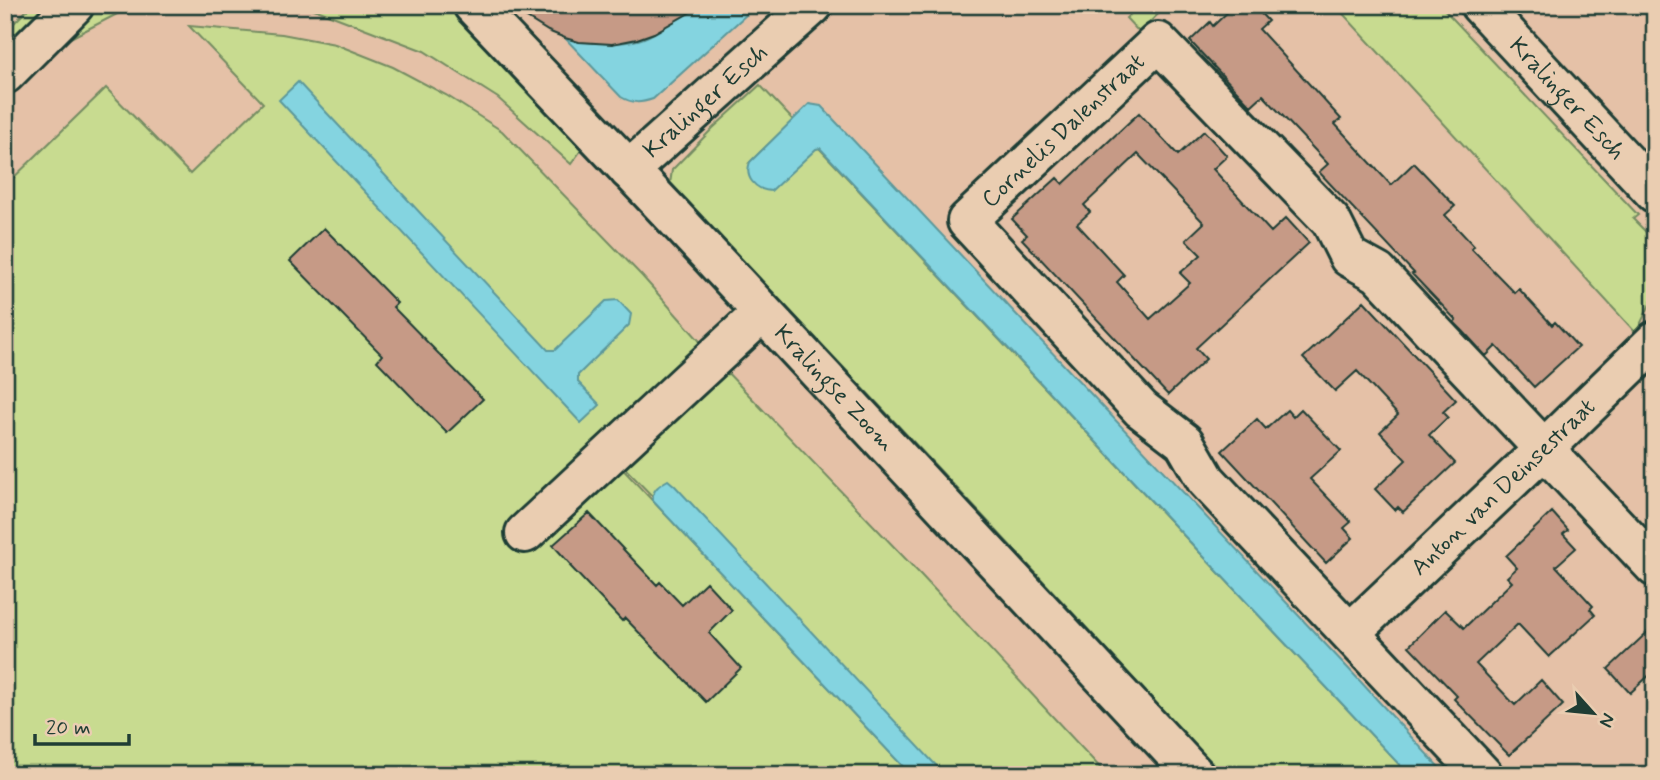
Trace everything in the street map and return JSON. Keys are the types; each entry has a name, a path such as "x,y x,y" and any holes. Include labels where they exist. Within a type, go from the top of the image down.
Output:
{"street":[{"path":"5,74 75,5"},
{"name":"Kralingse Zoom","path":"473,5 1195,775"},
{"name":"Kralinger Esch","path":"629,170 813,5"},
{"name":"Kralinger Esch","path":"1480,5 1655,192"},
{"name":"Cornelis Dalenstraat","path":"1350,632 1206,480 1184,442 1141,409 967,221 1158,42 1331,221 1349,257 1378,273 1543,450"},
{"path":"525,533 762,313"},
{"name":"Anton van Deinsestraat","path":"1350,632 1655,341"},
{"path":"1543,450 1655,567"},
{"path":"1350,632 1483,775"}],"green space":[{"path":"32,5 53,5 5,51 5,32"},
{"path":"104,5 143,5 119,13 47,50 58,39"},
{"path":"309,5 449,5 582,149 571,164 498,98 424,51"},
{"path":"1141,5 1168,5 1139,32 1126,18"},
{"path":"1335,5 1440,5 1638,215 1633,219 1655,241 1655,294 1636,333"},
{"path":"189,26 282,34 335,44 393,67 446,95 502,131 642,276 705,347 599,444 911,775 5,775 5,186 106,88 190,174 263,103"},
{"path":"760,85 793,120 750,162 819,148 1409,775 1222,775 948,478 670,184 672,170"},
{"path":"723,368 1107,775 924,775 621,464"}],"water":[{"path":"678,5 757,5 653,99 633,102 621,97 565,38 599,43 637,40 656,31"},
{"path":"298,82 548,350 555,350 606,301 618,300 631,314 629,325 578,375 578,382 600,405 581,423 279,100"},
{"path":"809,104 821,106 1446,775 1409,775 820,148 771,191 752,182 748,173 750,162"},
{"path":"668,480 945,775 911,775 652,500 657,488"}],"building":[{"path":"506,5 703,5 654,33 612,44 579,42 565,38 548,31"},
{"path":"1235,5 1253,5 1268,21 1259,29 1341,119 1335,124 1391,185 1414,163 1455,206 1445,215 1474,246 1471,248 1515,293 1519,289 1552,325 1555,322 1578,347 1534,387 1496,346 1486,356 1454,322 1456,320 1412,274 1414,273 1319,172 1328,164 1263,95 1251,106 1190,41 1210,22 1213,26"},
{"path":"1139,113 1178,155 1204,131 1227,156 1213,169 1271,232 1286,218 1309,243 1196,348 1206,359 1168,395 1022,239 1027,235 1012,219 1057,178 1063,184","holes":["1138,154 1204,223 1186,240 1201,255 1180,273 1190,283 1150,319 1117,282 1124,275 1077,224 1090,212 1084,205"]},
{"path":"324,228 397,303 393,307 483,399 447,433 377,361 382,355 290,261"},
{"path":"1364,301 1456,400 1443,412 1448,417 1429,435 1455,463 1403,512 1398,507 1395,510 1375,489 1406,460 1380,432 1398,415 1357,371 1335,391 1303,358"},
{"path":"1301,409 1341,451 1310,479 1351,522 1344,528 1353,538 1326,563 1222,451 1257,419 1266,429 1287,410 1293,417"},
{"path":"1552,512 1568,530 1563,534 1576,548 1556,566 1593,606 1590,609 1595,615 1549,657 1518,624 1476,664 1515,705 1541,680 1563,705 1509,755 1454,699 1457,696 1409,646 1445,610 1464,628 1512,582 1507,577 1517,568 1506,556"},
{"path":"589,513 657,585 660,582 682,605 706,582 732,610 709,633 741,668 706,702 625,618 622,621 553,545"},
{"path":"1655,625 1655,670 1630,693 1608,669"}]}
